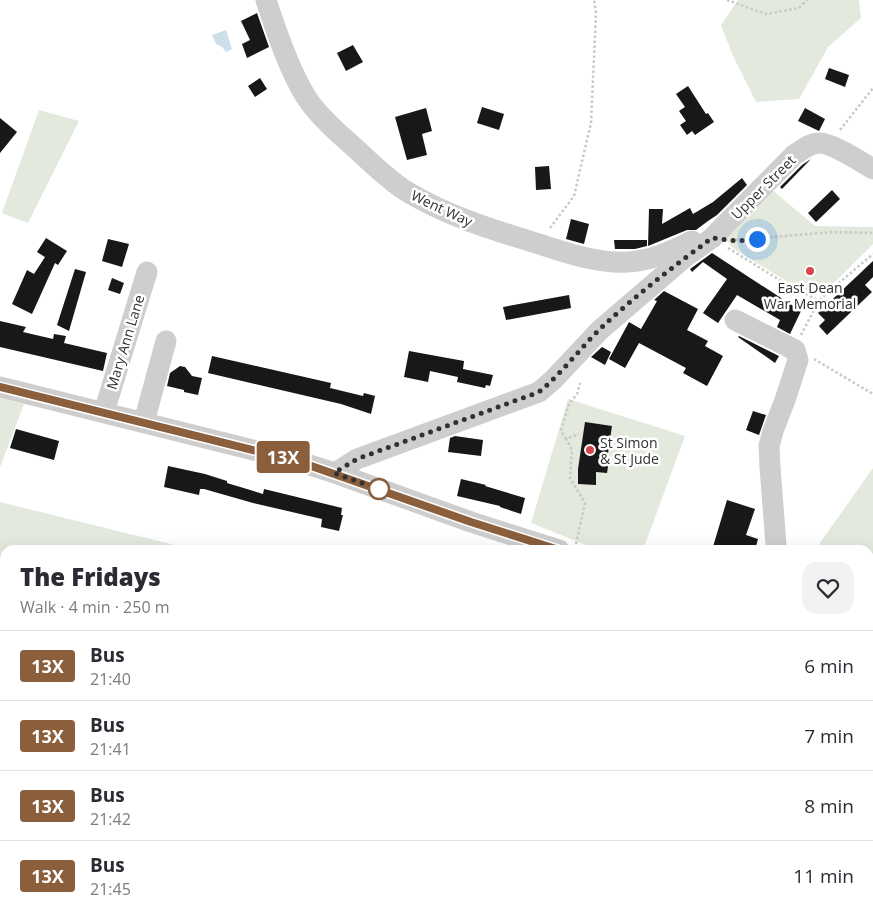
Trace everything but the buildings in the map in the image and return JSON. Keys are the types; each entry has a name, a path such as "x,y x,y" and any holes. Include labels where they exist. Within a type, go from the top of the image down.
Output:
{"street":[{"name":"Went Way","path":"266,0 294,76 310,102 325,121 405,190 450,214 484,228 576,256 610,262 647,260 666,254 700,237 712,238"},
{"name":"Upper Street","path":"334,473 357,459 539,392 553,380 600,330 686,257 712,238 794,155 809,145 819,143 829,145"},
{"path":"829,145 873,169"},
{"name":"Mary Ann Lane","path":"104,412 147,272"},
{"path":"735,320 795,350 798,360 769,446 776,528 775,545"},
{"path":"144,422 166,341"},
{"path":"0,387 297,461 462,518 533,545"}],"path":[{"path":"538,244 574,196 591,123 596,14 594,0"},
{"path":"727,0 766,14 798,8 807,0"},
{"path":"829,145 873,88"},
{"path":"712,238 738,241 833,232 873,233"},
{"path":"712,238 786,284 819,300"},
{"path":"873,254 819,300 795,350 873,394"},
{"path":"575,545 585,503 570,478 572,450 561,431 569,404 577,394 580,382"},
{"path":"566,439 579,434"}],"shaded area":[{"path":"738,0 859,0 861,18 828,47 799,99 756,102 733,56 721,25"},
{"path":"226,30 232,49 226,52 216,44 212,35"},
{"path":"39,110 79,121 28,223 2,213"},
{"path":"770,188 815,226 873,227 873,244 825,292 811,294 804,292 734,249 727,241 726,233"},
{"path":"0,398 24,404 0,467"},
{"path":"568,399 685,436 645,545 586,545 531,523"},
{"path":"873,468 873,545 819,545"},
{"path":"0,502 175,545 0,545"}],"bus line":[{"name":"13X","path":"0,387 203,436 297,461 471,522 543,545"}],"place":[{"name":"East Dean War Memorial","path":"810,271"},
{"name":"St Simon & St Jude","path":"590,450"}],"route":[{"path":"379,489 334,473 357,459 539,392 553,380 600,330 648,288 712,238 738,241 757,239"}]}
